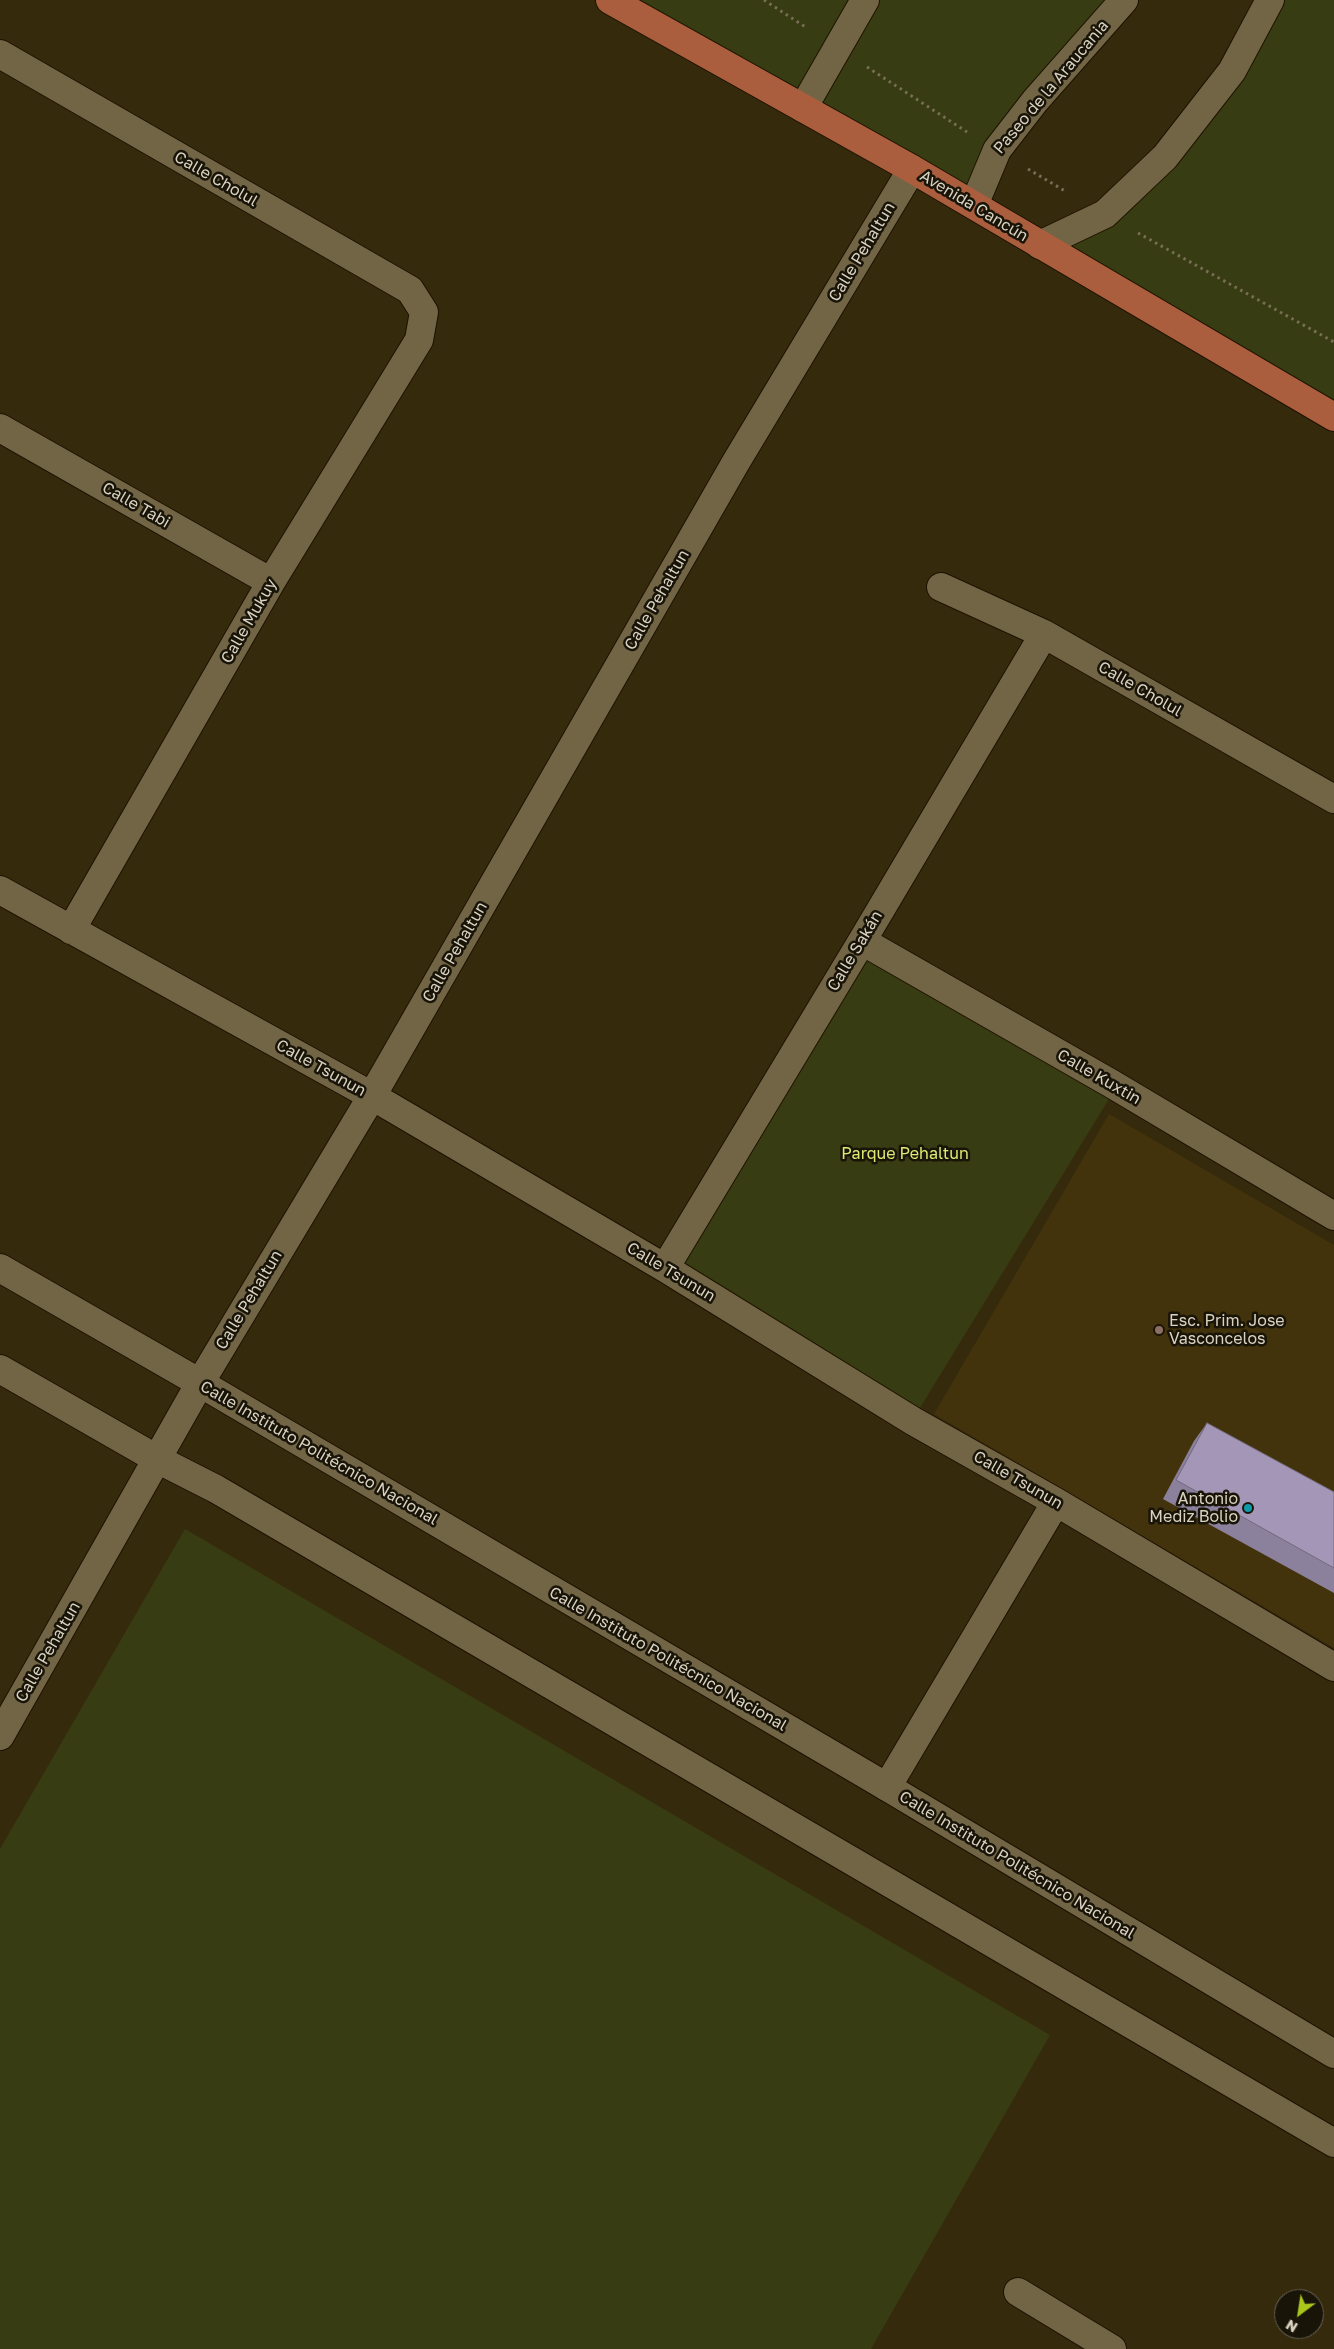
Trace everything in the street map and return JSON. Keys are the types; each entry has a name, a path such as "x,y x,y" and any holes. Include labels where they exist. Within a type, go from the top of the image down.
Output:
{"main road":[{"name":"Avenida Cancún","path":"610,0 912,168 1334,417"}],"street":[{"path":"803,108 864,0"},
{"name":"Paseo de la Araucania","path":"974,205 996,150 1035,101 1124,0"},
{"path":"1040,245 1105,214 1165,157 1232,71 1270,0"},
{"name":"Calle Cholul","path":"0,54 410,290 424,312"},
{"name":"Calle Pehaltun","path":"0,1736 200,1383 372,1096 736,462 912,168"},
{"name":"Calle Mukuy","path":"71,930 271,582 419,340 424,312"},
{"name":"Calle Tabi","path":"0,428 271,582"},
{"name":"Calle Cholul","path":"941,587 1044,634 1334,799"},
{"name":"Calle Sakán","path":"665,1268 1044,634"},
{"name":"Calle Tsunun","path":"0,890 372,1096 665,1268 913,1421 1056,1502 1334,1667"},
{"name":"Calle Kuxtin","path":"862,941 1112,1084 1334,1216"},
{"name":"Calle Instituto Politécnico Nacional","path":"0,1268 200,1383 887,1787 1334,2054"},
{"path":"0,1370 157,1459 216,1489 1334,2143"},
{"path":"887,1787 1056,1502"},
{"path":"1018,2292 1112,2349"}],"path":[{"path":"764,0 996,150 1105,214 1334,342"}],"shaded area":[{"name":"Esc. Prim. Jose Vasconcelos","path":"1109,1114 1334,1245 1334,1648 934,1414"}],"green space":[{"path":"616,0 1124,0 974,205"},
{"path":"1259,0 1334,0 1334,408 1040,245 1165,157"},
{"name":"Parque Pehaltun","path":"859,949 1112,1094 915,1416 667,1269"},
{"path":"185,1529 1050,2035 871,2349 0,2349 0,1849"}],"building":[{"name":"Antonio Mediz Bolio","path":"1207,1423 1334,1492 1334,1568 1176,1480"}],"place":[{"name":"Esc. Prim. Jose Vasconcelos","path":"1159,1330"},
{"name":"Antonio Mediz Bolio","path":"1248,1508"}]}
